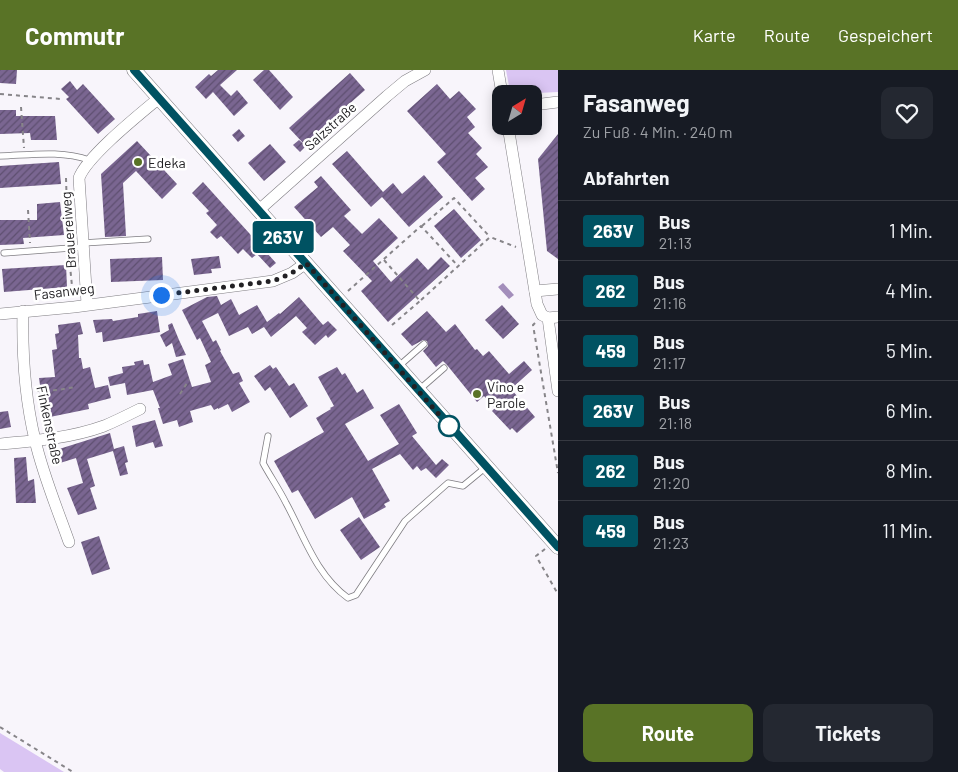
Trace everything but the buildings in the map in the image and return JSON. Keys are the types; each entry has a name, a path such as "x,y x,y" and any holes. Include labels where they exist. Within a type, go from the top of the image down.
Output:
{"street":[{"path":"134,70 555,544"},
{"name":"Salzstraße","path":"259,210 387,96 405,81 425,70"},
{"path":"498,70 500,85"},
{"name":"Brauereiweg","path":"88,304 79,178 82,169 136,117 160,98"},
{"path":"542,104 558,102"},
{"path":"510,135 535,291 538,304 549,316 558,391"},
{"name":"Fasanweg","path":"0,314 74,307 273,281 292,273 306,263"},
{"path":"535,291 558,289"},
{"name":"Finkenstraße","path":"23,311 22,337 26,392 35,440 69,542"},
{"path":"0,444 50,440 104,426 140,409"}],"lane":[{"path":"0,156 63,154 90,160"},
{"path":"4,253 148,239"},
{"path":"397,367 424,344"},
{"path":"418,391 444,368"},
{"path":"268,436 263,463 286,502 318,567 339,592 348,598 356,595 405,521 448,483 463,486 486,467"}],"path":[{"path":"0,94 61,99"},
{"path":"21,106 25,155"},
{"path":"348,291 454,198 490,237 529,252"},
{"path":"28,210 31,251"},
{"path":"421,226 458,266"},
{"path":"392,325 490,237"},
{"path":"384,260 420,301"},
{"path":"549,316 533,325 558,473"},
{"path":"180,394 189,380"},
{"path":"26,392 75,387"},
{"path":"555,544 536,556 558,594"},
{"path":"554,588 558,586"},
{"path":"0,727 73,772"}],"shaded area":[{"path":"506,70 558,70 558,92 542,93 542,85 509,85"},
{"path":"503,283 514,295 509,299 498,287"},
{"path":"0,733 64,772 4,772 0,769"}],"bus line":[{"name":"263V","path":"134,70 558,547"}],"place":[{"name":"Edeka","path":"138,162"},
{"name":"Vino e Parole","path":"477,394"}],"route":[{"path":"161,295 273,281 292,273 306,263 449,426"}]}
